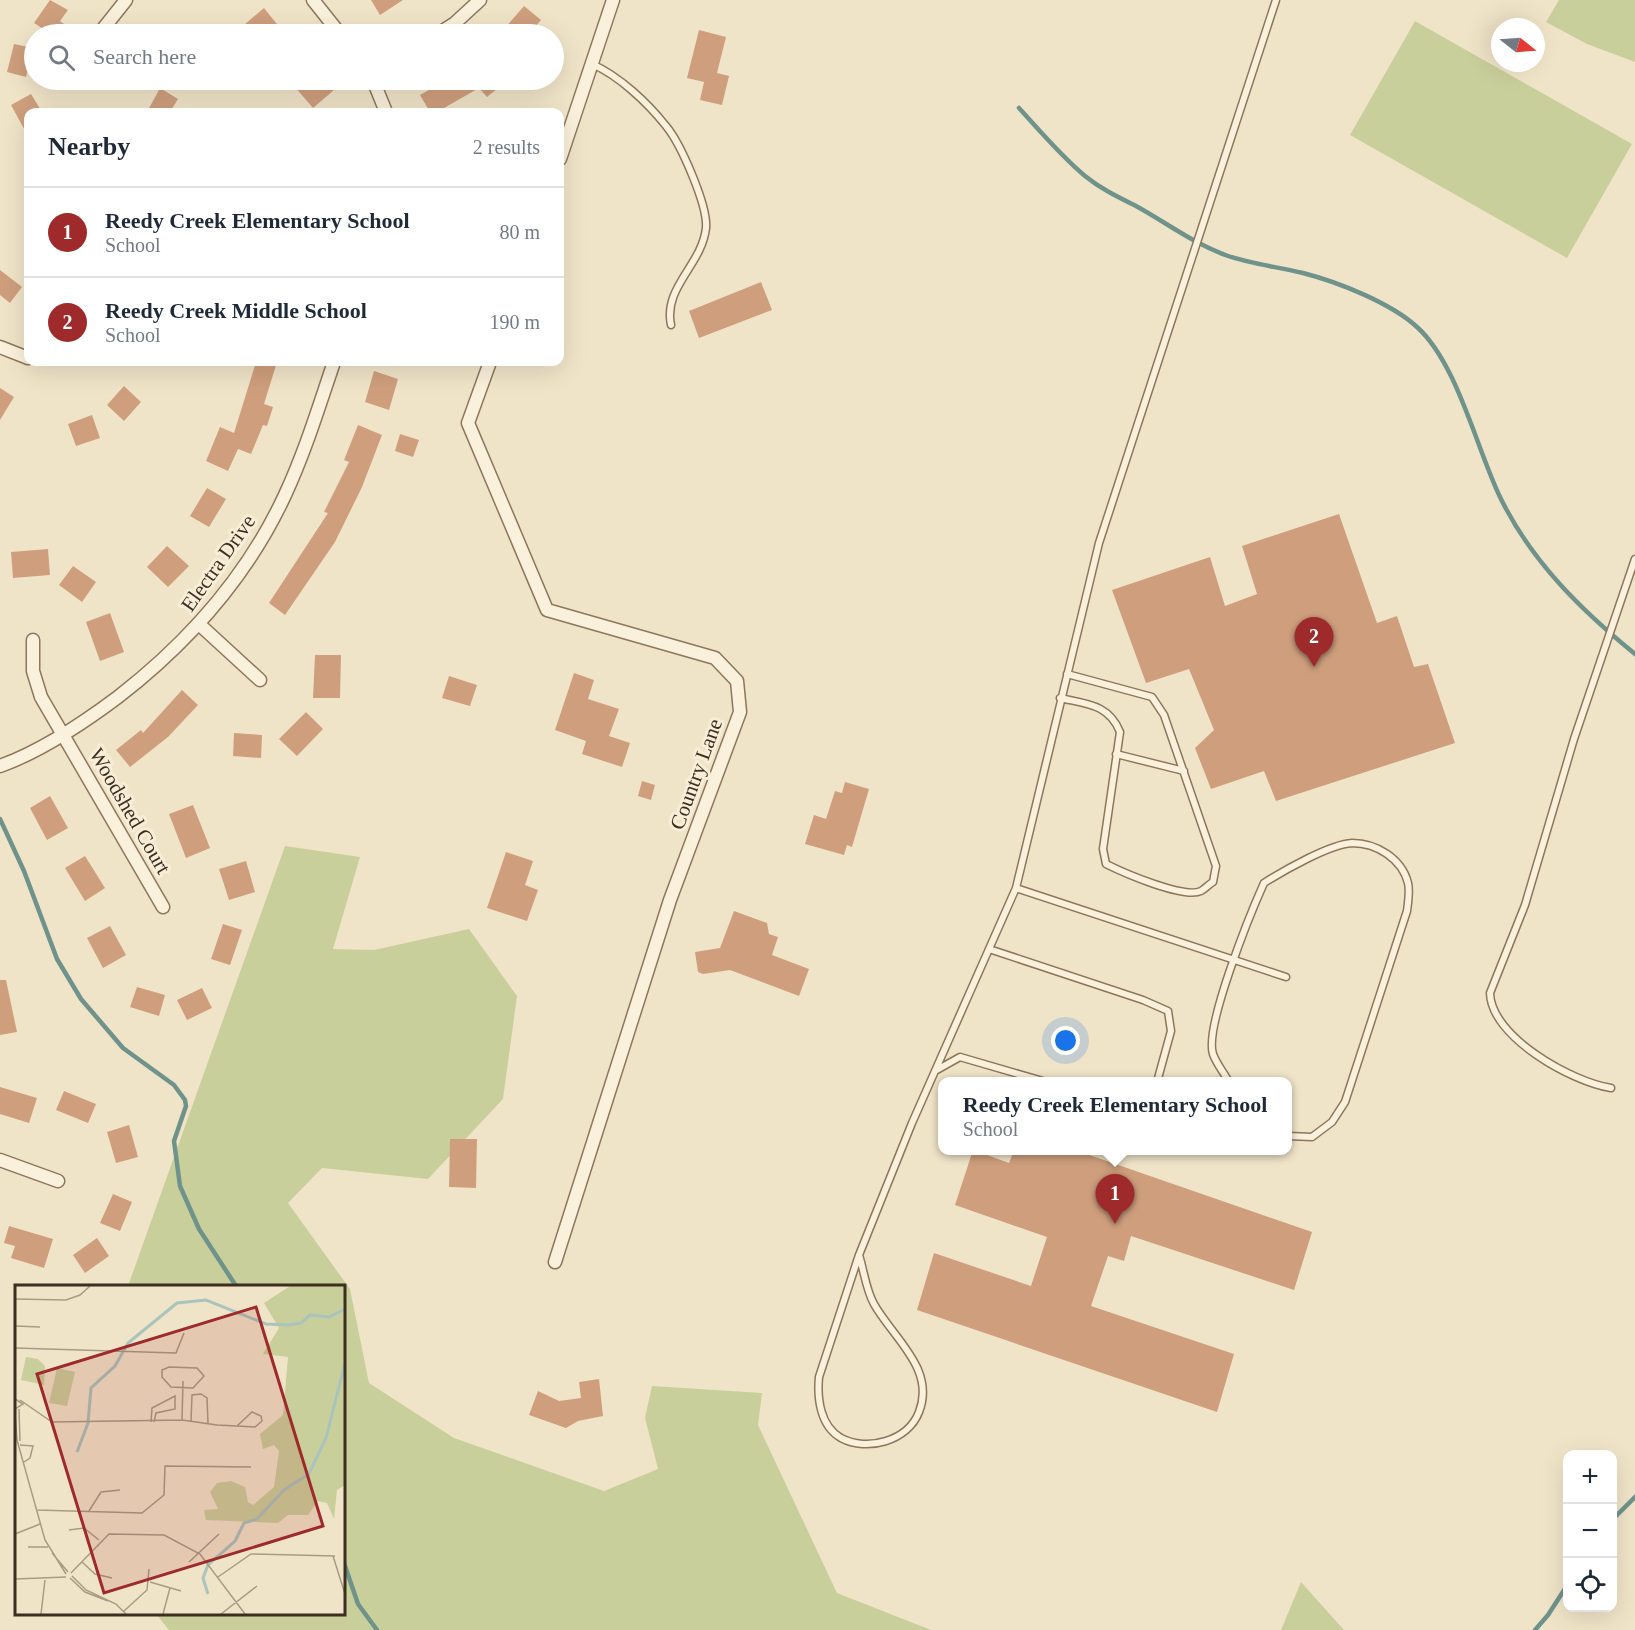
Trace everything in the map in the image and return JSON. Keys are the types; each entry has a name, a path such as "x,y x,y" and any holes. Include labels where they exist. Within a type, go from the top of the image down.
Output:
{"street":[{"path":"107,24 126,0"},
{"path":"313,0 332,24"},
{"path":"452,24 480,0"},
{"path":"564,147 614,0"},
{"path":"377,90 384,108"},
{"path":"0,347 24,356"},
{"name":"Electra Drive","path":"0,766 63,735 132,686 200,625 250,557 284,497 333,366"},
{"name":"Country Lane","path":"489,366 468,423 547,610 715,658 737,681 740,712 670,900 555,1262"},
{"path":"200,625 260,680"},
{"name":"Woodshed Court","path":"33,640 33,671 38,688 163,907"},
{"path":"0,1160 58,1181"}],"lane":[{"path":"860,1255 873,1303 915,1362 924,1385 919,1413 904,1434 882,1443 860,1443 840,1437 825,1419 817,1398 819,1377 860,1255 935,1071 1016,888 1099,543 1276,0"},
{"path":"592,64 610,72 667,127 698,190 706,228 697,259 671,298 669,313 671,325"},
{"path":"1611,1088 1573,1077 1523,1046 1498,1019 1490,1005 1490,993 1525,905 1574,739 1635,559"},
{"path":"1060,698 1096,706 1114,717 1120,732 1103,849 1106,864 1124,873 1182,892 1200,892 1213,882 1216,866 1164,715 1152,697 1066,674"},
{"path":"1116,754 1184,771"},
{"path":"1226,1077 1212,1053 1212,1035 1233,960 1264,883 1332,849 1352,843 1375,848 1398,860 1409,884 1407,911 1345,1102 1332,1122 1312,1137 1292,1136"},
{"path":"1016,888 1286,977"},
{"path":"989,949 1143,1000 1168,1011 1171,1031 1158,1077"},
{"path":"935,1071 960,1057 1029,1077"}],"green space":[{"path":"1559,0 1635,0 1635,62 1587,44 1546,22"},
{"path":"1415,21 1491,64 1491,72 1505,72 1632,144 1567,258 1350,135"},
{"path":"285,846 360,857 333,949 374,950 469,929 517,996 503,1099 428,1179 322,1168 288,1203 350,1289 369,1383 454,1438 604,1491 658,1469 645,1418 652,1386 762,1393 758,1425 837,1593 931,1630 169,1630 157,1615 345,1615 345,1285 128,1285"},
{"path":"1301,1582 1344,1630 1281,1630"}],"building":[{"path":"50,0 68,10 60,21 64,24 34,23"},
{"path":"371,0 403,0 380,15"},
{"path":"524,6 541,20 538,24 508,24"},
{"path":"264,8 277,24 245,24"},
{"path":"699,30 726,37 717,73 729,76 722,105 700,100 704,82 687,78"},
{"path":"14,44 24,46 24,76 7,72"},
{"path":"159,90 163,90 178,99 172,108 149,108"},
{"path":"298,90 334,90 313,108"},
{"path":"429,90 476,90 444,108 428,108 420,95"},
{"path":"481,90 496,90 487,97"},
{"path":"31,94 40,108 24,108 24,129 11,105"},
{"path":"0,270 22,287 10,303 0,295"},
{"path":"761,282 772,310 699,338 689,311"},
{"path":"255,366 276,366 264,404 273,407 267,426 263,425 251,454 238,449 228,471 206,461 220,427 234,433"},
{"path":"374,371 398,379 389,410 365,402"},
{"path":"124,386 141,402 124,421 107,405"},
{"path":"0,388 14,397 0,420"},
{"path":"92,415 100,438 76,446 68,424"},
{"path":"358,425 382,435 362,487 335,542 285,615 269,603 328,513 324,512 349,462 344,460"},
{"path":"400,434 419,440 413,457 395,451"},
{"path":"207,488 226,499 209,527 190,516"},
{"path":"1339,514 1377,623 1397,616 1414,667 1428,664 1455,743 1276,801 1264,771 1211,789 1195,748 1214,730 1189,669 1146,683 1112,590 1210,557 1225,606 1257,594 1242,546"},
{"path":"167,546 189,566 168,587 147,567"},
{"path":"48,549 50,575 13,578 11,552"},
{"path":"73,566 96,582 82,602 59,585"},
{"path":"110,613 124,652 100,661 86,622"},
{"path":"315,655 341,655 340,698 313,698"},
{"path":"574,673 594,680 588,699 619,709 609,736 630,743 622,767 582,754 586,741 555,730"},
{"path":"449,676 477,685 470,706 442,698"},
{"path":"182,690 198,705 168,737 130,767 116,750 141,730 143,733"},
{"path":"306,712 323,729 297,756 279,739"},
{"path":"234,733 262,735 261,758 233,756"},
{"path":"642,781 655,785 651,800 638,796"},
{"path":"845,782 869,789 852,847 847,845 844,855 805,844 814,815 826,819 835,791 842,793"},
{"path":"50,796 68,828 47,840 30,808"},
{"path":"193,805 210,848 186,858 169,814"},
{"path":"506,852 533,861 525,885 538,890 527,921 487,908"},
{"path":"85,856 105,888 85,901 65,868"},
{"path":"246,861 255,892 229,900 219,869"},
{"path":"734,911 767,923 769,934 778,937 772,955 809,969 799,996 730,970 703,974 698,972 695,952 720,948"},
{"path":"223,924 242,930 230,965 211,959"},
{"path":"110,926 126,955 103,968 87,938"},
{"path":"0,980 6,980 17,1032 0,1035"},
{"path":"137,987 165,995 159,1016 130,1007"},
{"path":"202,988 212,1008 187,1020 177,1000"},
{"path":"0,1087 37,1098 29,1123 0,1114"},
{"path":"64,1091 96,1104 88,1123 56,1110"},
{"path":"129,1125 138,1157 116,1163 107,1132"},
{"path":"450,1139 477,1139 476,1188 449,1187"},
{"path":"971,1155 987,1155 1009,1163 1012,1155 1089,1155 1312,1232 1294,1290 1131,1236 1124,1261 1108,1256 1091,1306 1234,1354 1217,1412 917,1310 934,1253 1031,1286 1047,1237 955,1205"},
{"path":"113,1194 132,1202 120,1231 100,1223"},
{"path":"9,1226 53,1239 44,1268 11,1258 15,1246 4,1243"},
{"path":"97,1238 109,1256 85,1273 73,1255"},
{"path":"599,1379 603,1416 578,1421 566,1428 529,1415 538,1391 559,1401 581,1398 579,1382"}],"waterway":[{"path":"1019,108 1059,152 1091,181 1192,239 1228,256 1303,273 1348,288 1379,302 1417,327 1431,343 1455,383 1491,477 1512,520 1559,583 1595,620 1635,654"},
{"path":"0,819 24,871 57,959 81,999 123,1048 174,1085 185,1100 186,1106 174,1141 180,1186 199,1229 235,1285"},
{"path":"1617,1515 1635,1497"},
{"path":"345,1566 358,1604 377,1630"},
{"path":"1535,1630 1563,1592"}],"place":[{"name":"Reedy Creek Middle School","path":"1314,667"},
{"name":"Reedy Creek Elementary School","path":"1115,1224"}]}
